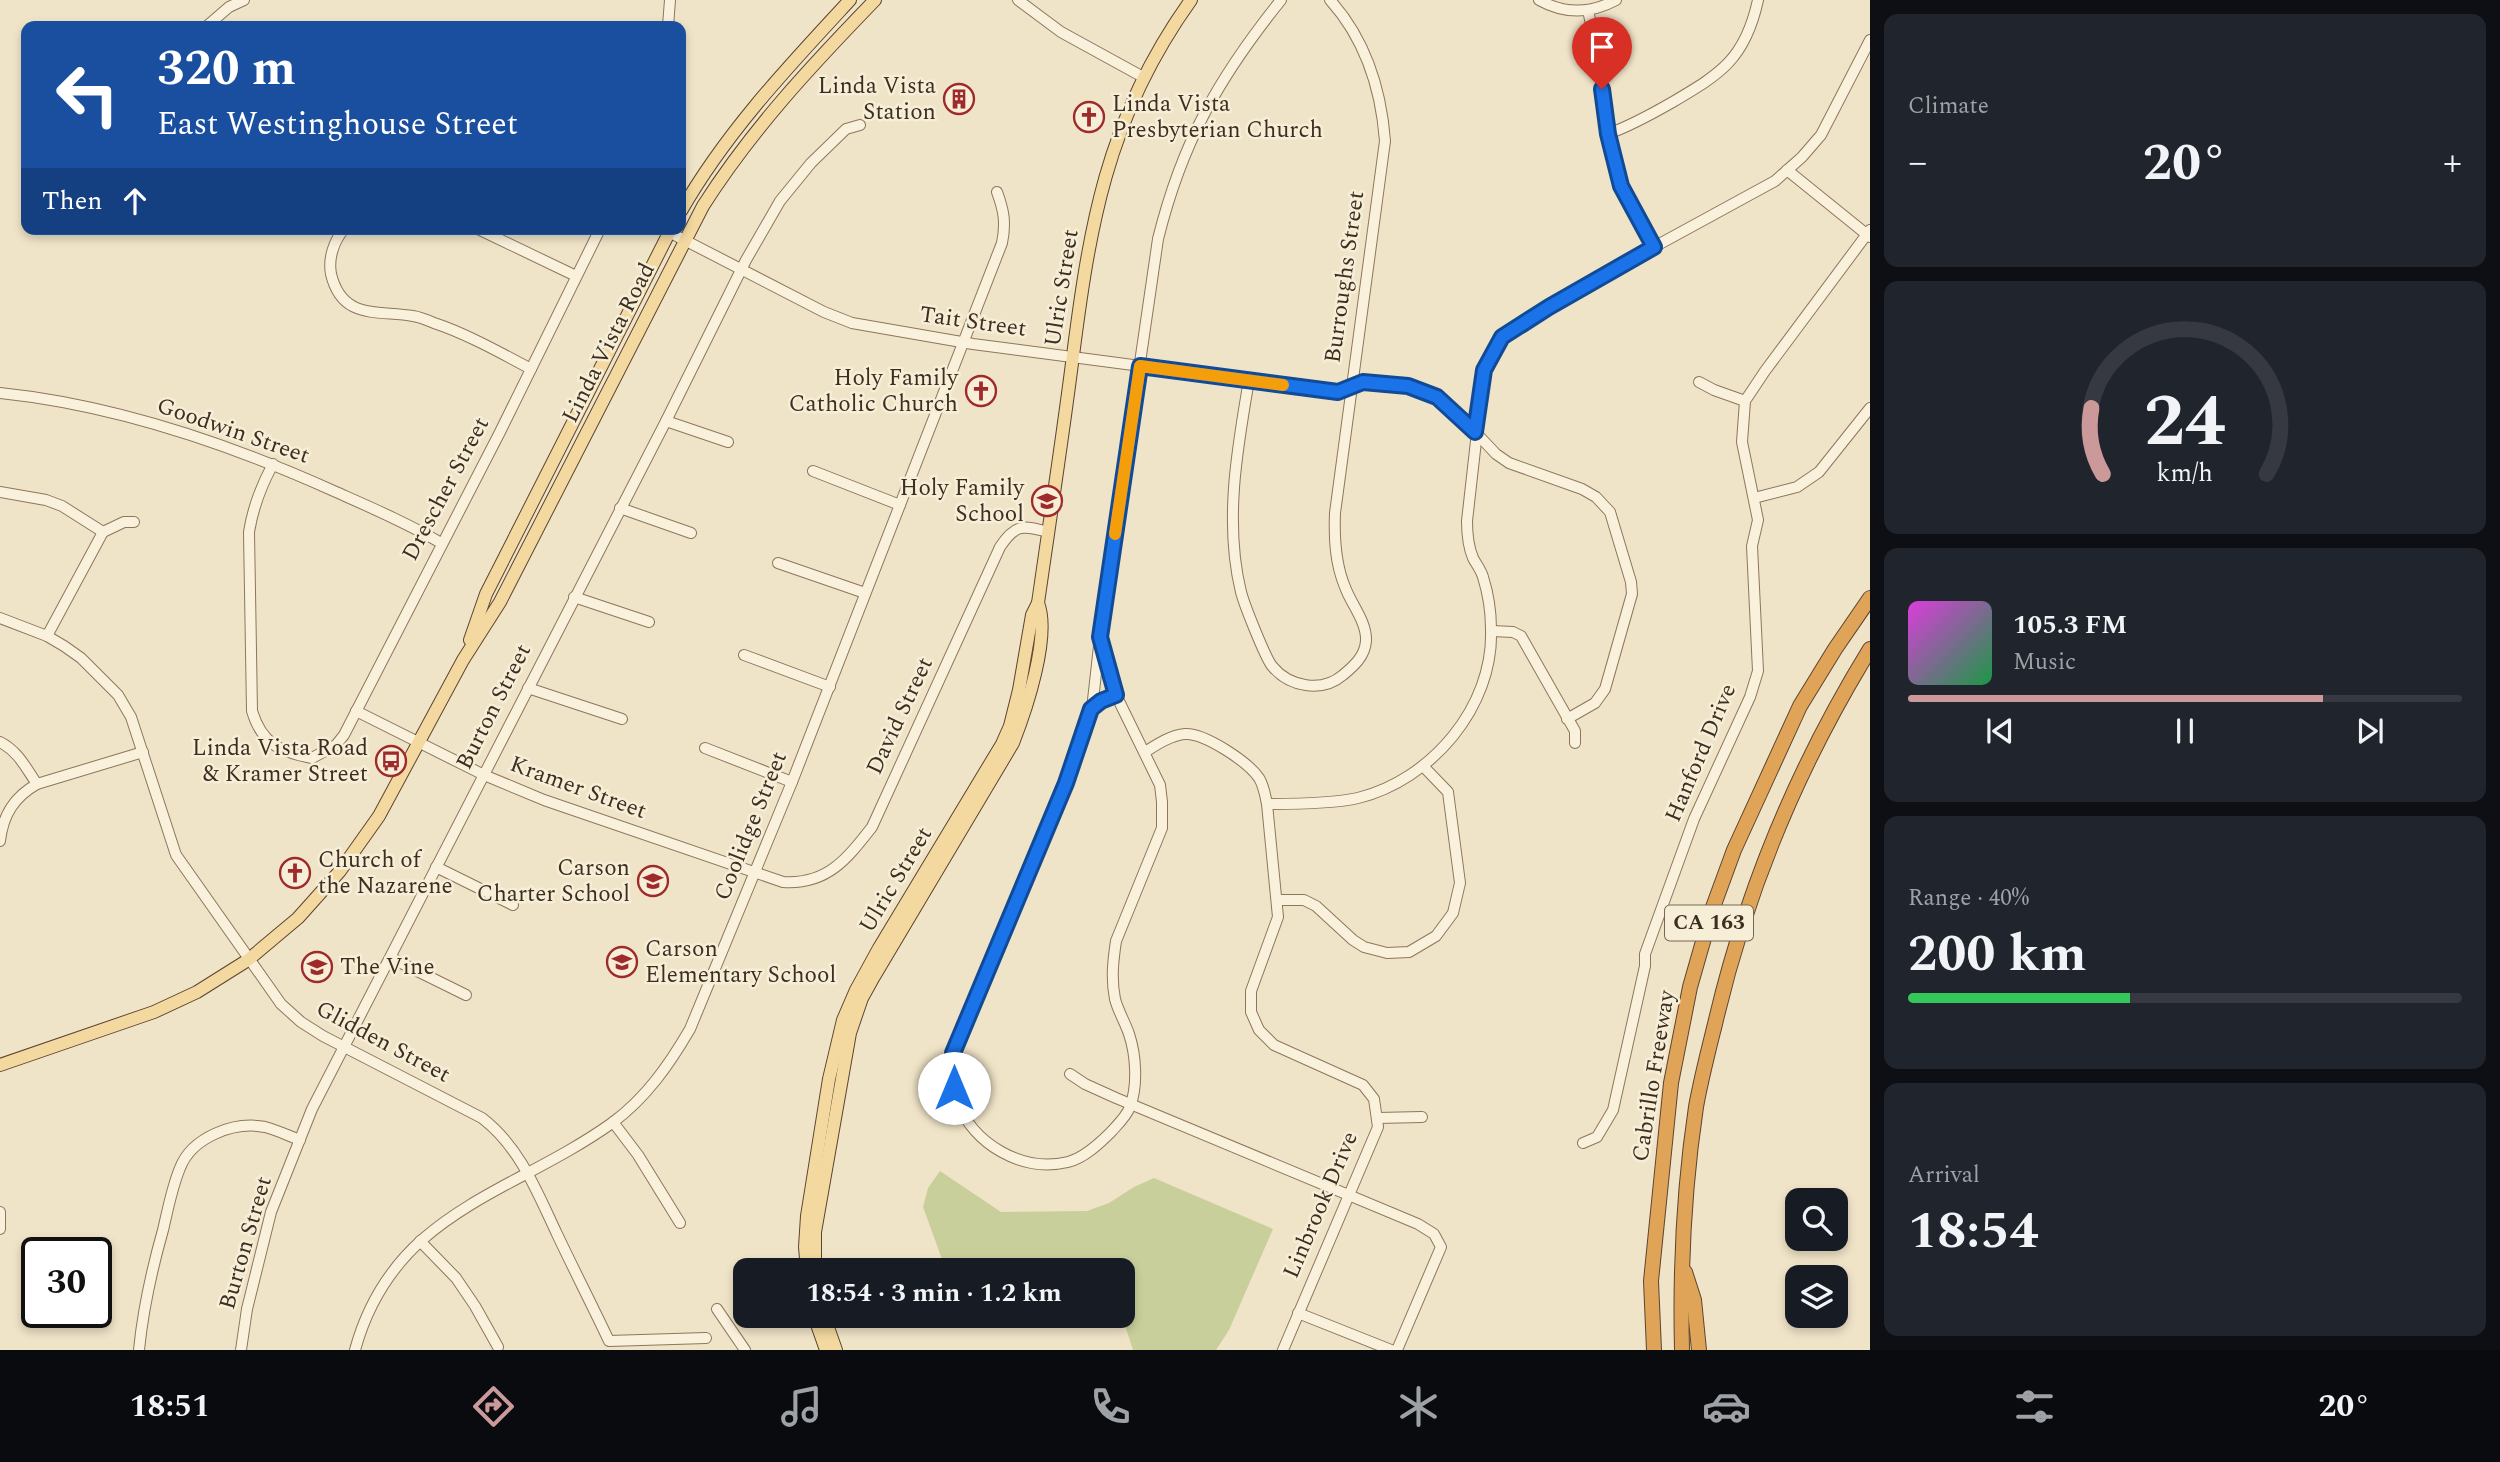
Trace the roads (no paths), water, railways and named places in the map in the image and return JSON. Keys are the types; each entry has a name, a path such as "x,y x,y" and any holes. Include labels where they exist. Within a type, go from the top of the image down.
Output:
{"highway":[{"name":"Cabrillo Freeway","path":"1654,1350 1651,1281 1671,1083 1690,987 1712,910 1734,850 1800,706 1870,598"},
{"name":"Cabrillo Freeway","path":"1682,1350 1682,1264 1689,1163 1703,1069 1736,942 1789,799 1831,715 1870,649"},
{"path":"1682,1264 1694,1300 1699,1350"}],"main road":[{"path":"686,203 725,141 752,107 850,0"},
{"name":"Linda Vista Road","path":"0,1065 154,1012 197,992 248,960 298,918 341,872 379,816 463,660 500,602 684,240 719,182 760,125 810,67 875,0"},
{"name":"Ulric Street","path":"806,1258 809,1203 829,1079 843,1020 879,947 1002,744 1010,726 1032,615 1038,603 1086,256 1099,197 1121,128 1143,77 1191,0"},
{"name":"Linda Vista Road","path":"463,660 486,594 666,235"},
{"name":"Ulric Street","path":"815,1258 815,1232 850,1033 862,998 872,980 1013,743 1033,684 1043,616 1038,603"},
{"path":"818,1328 825,1350"},
{"path":"828,1328 836,1350"}],"street":[{"path":"213,21 229,7 244,0"},
{"path":"668,21 670,0"},
{"path":"1018,0 1066,34 1143,77"},
{"path":"1100,637 1116,695 1160,785 1162,802 1162,828 1116,941 1112,977 1116,1002 1130,1036 1135,1061 1131,1105 1127,1114 1097,1146 1070,1162 1037,1164 1015,1159 997,1150 967,1122 956,1100 953,1053 1066,783 1091,709 1100,637 1158,239 1170,193 1191,138 1221,81 1247,42 1281,0"},
{"name":"Burroughs Street","path":"1250,380 1233,503 1232,540 1241,594 1271,665 1286,678 1301,685 1320,686 1336,682 1356,665 1366,639 1364,625 1344,586 1334,539 1350,388 1385,141 1383,115 1374,74 1365,50 1330,0"},
{"path":"1539,0 1551,7 1569,11 1588,10 1616,0"},
{"path":"1608,134 1632,125 1715,76 1740,49 1754,20 1758,0"},
{"path":"1588,10 1600,67 1608,134 1621,186 1654,247"},
{"path":"1267,804 1357,798 1394,785 1439,753 1461,726 1473,705 1488,663 1492,631 1483,576 1472,556 1468,541 1467,521 1484,370 1502,337 1654,247 1775,181 1802,157 1821,135 1870,40"},
{"name":"Burton Street","path":"240,1350 247,1309 271,1212 312,1110 666,421 741,269 780,201 811,163 845,130 860,125"},
{"path":"1787,170 1869,234"},
{"name":"Coolidge Street","path":"355,1350 373,1304 420,1241 457,1212 613,1122 651,1087 690,1030 830,687 1002,243 1006,224 997,192"},
{"name":"Hanford Drive","path":"1583,1143 1597,1137 1614,1110 1645,966 1645,954 1694,819 1758,671 1752,546 1758,520 1742,442 1745,401 1869,234"},
{"path":"339,235 330,269 334,287 345,302 363,312 414,316 438,324 531,369"},
{"path":"491,235 576,276"},
{"name":"Drescher Street","path":"273,464 260,488 249,532 252,710 255,722 268,741 285,753 312,758 336,745 344,735 500,432 597,235"},
{"name":"Tait Street","path":"676,235 824,312 852,323 962,342 1338,392 1363,382 1408,386 1437,397 1496,454 1509,463 1582,489 1596,497 1609,512 1631,582 1632,594 1605,689 1595,703 1567,719"},
{"path":"1699,382 1745,401"},
{"name":"Goodwin Street","path":"0,393 93,409 168,428 273,464 393,517 441,543"},
{"path":"1754,498 1797,487 1819,472 1870,408"},
{"path":"666,421 728,442"},
{"path":"813,471 900,505"},
{"path":"0,492 46,500 62,506 103,532"},
{"path":"621,508 691,533"},
{"path":"47,636 103,532 124,522 134,522"},
{"name":"David Street","path":"754,873 783,882 800,883 829,873 853,852 872,827 1000,547 1010,532 1024,527 1048,531"},
{"path":"778,563 865,593"},
{"path":"574,597 649,622"},
{"name":"Glidden Street","path":"0,618 47,636 81,658 118,695 131,717 176,855 269,990 292,1015 312,1030 482,1118 498,1130 512,1147 526,1172 609,1341 706,1338"},
{"path":"1492,631 1513,632 1521,636 1575,731 1575,743"},
{"path":"744,655 830,687"},
{"path":"528,688 622,719"},
{"path":"1091,709 1116,695"},
{"name":"Kramer Street","path":"356,711 484,775 544,800 754,873"},
{"name":"Linbrook Drive","path":"1145,752 1184,734 1201,737 1246,764 1264,787 1277,900 1276,925 1251,991 1251,1012 1259,1030 1274,1045 1363,1085 1374,1099 1378,1127 1283,1350"},
{"path":"0,742 10,747 19,757 37,784"},
{"path":"705,748 792,782"},
{"path":"0,841 7,813 23,792 37,784 143,752"},
{"path":"1277,900 1304,900 1316,906 1353,940 1364,947 1387,953 1409,952 1436,936 1453,914 1460,883 1448,792 1423,766"},
{"path":"436,867 513,905"},
{"path":"391,958 466,995"},
{"path":"1070,1074 1085,1084 1131,1105 1348,1194 1418,1224 1434,1234 1441,1247 1397,1350"},
{"path":"1377,1118 1422,1116"},
{"path":"613,1122 638,1155 680,1223"},
{"path":"139,1350 155,1259 180,1166 190,1151 223,1130 245,1125 266,1127 300,1140"},
{"path":"0,1212 0,1229"},
{"path":"420,1241 456,1278 498,1347"},
{"path":"717,1310 745,1350"},
{"path":"1298,1313 1391,1350"}],"place":[{"name":"Linda Vista Station","path":"959,99"},
{"name":"Linda Vista Presbyterian Church","path":"1089,117"},
{"name":"Holy Family Catholic Church","path":"981,391"},
{"name":"Holy Family School","path":"1047,501"},
{"name":"Linda Vista Road & Kramer Street","path":"391,761"},
{"name":"Church of the Nazarene","path":"295,873"},
{"name":"Carson Charter School","path":"653,881"},
{"name":"Carson Elementary School","path":"622,962"},
{"name":"The Vine","path":"317,967"}]}
